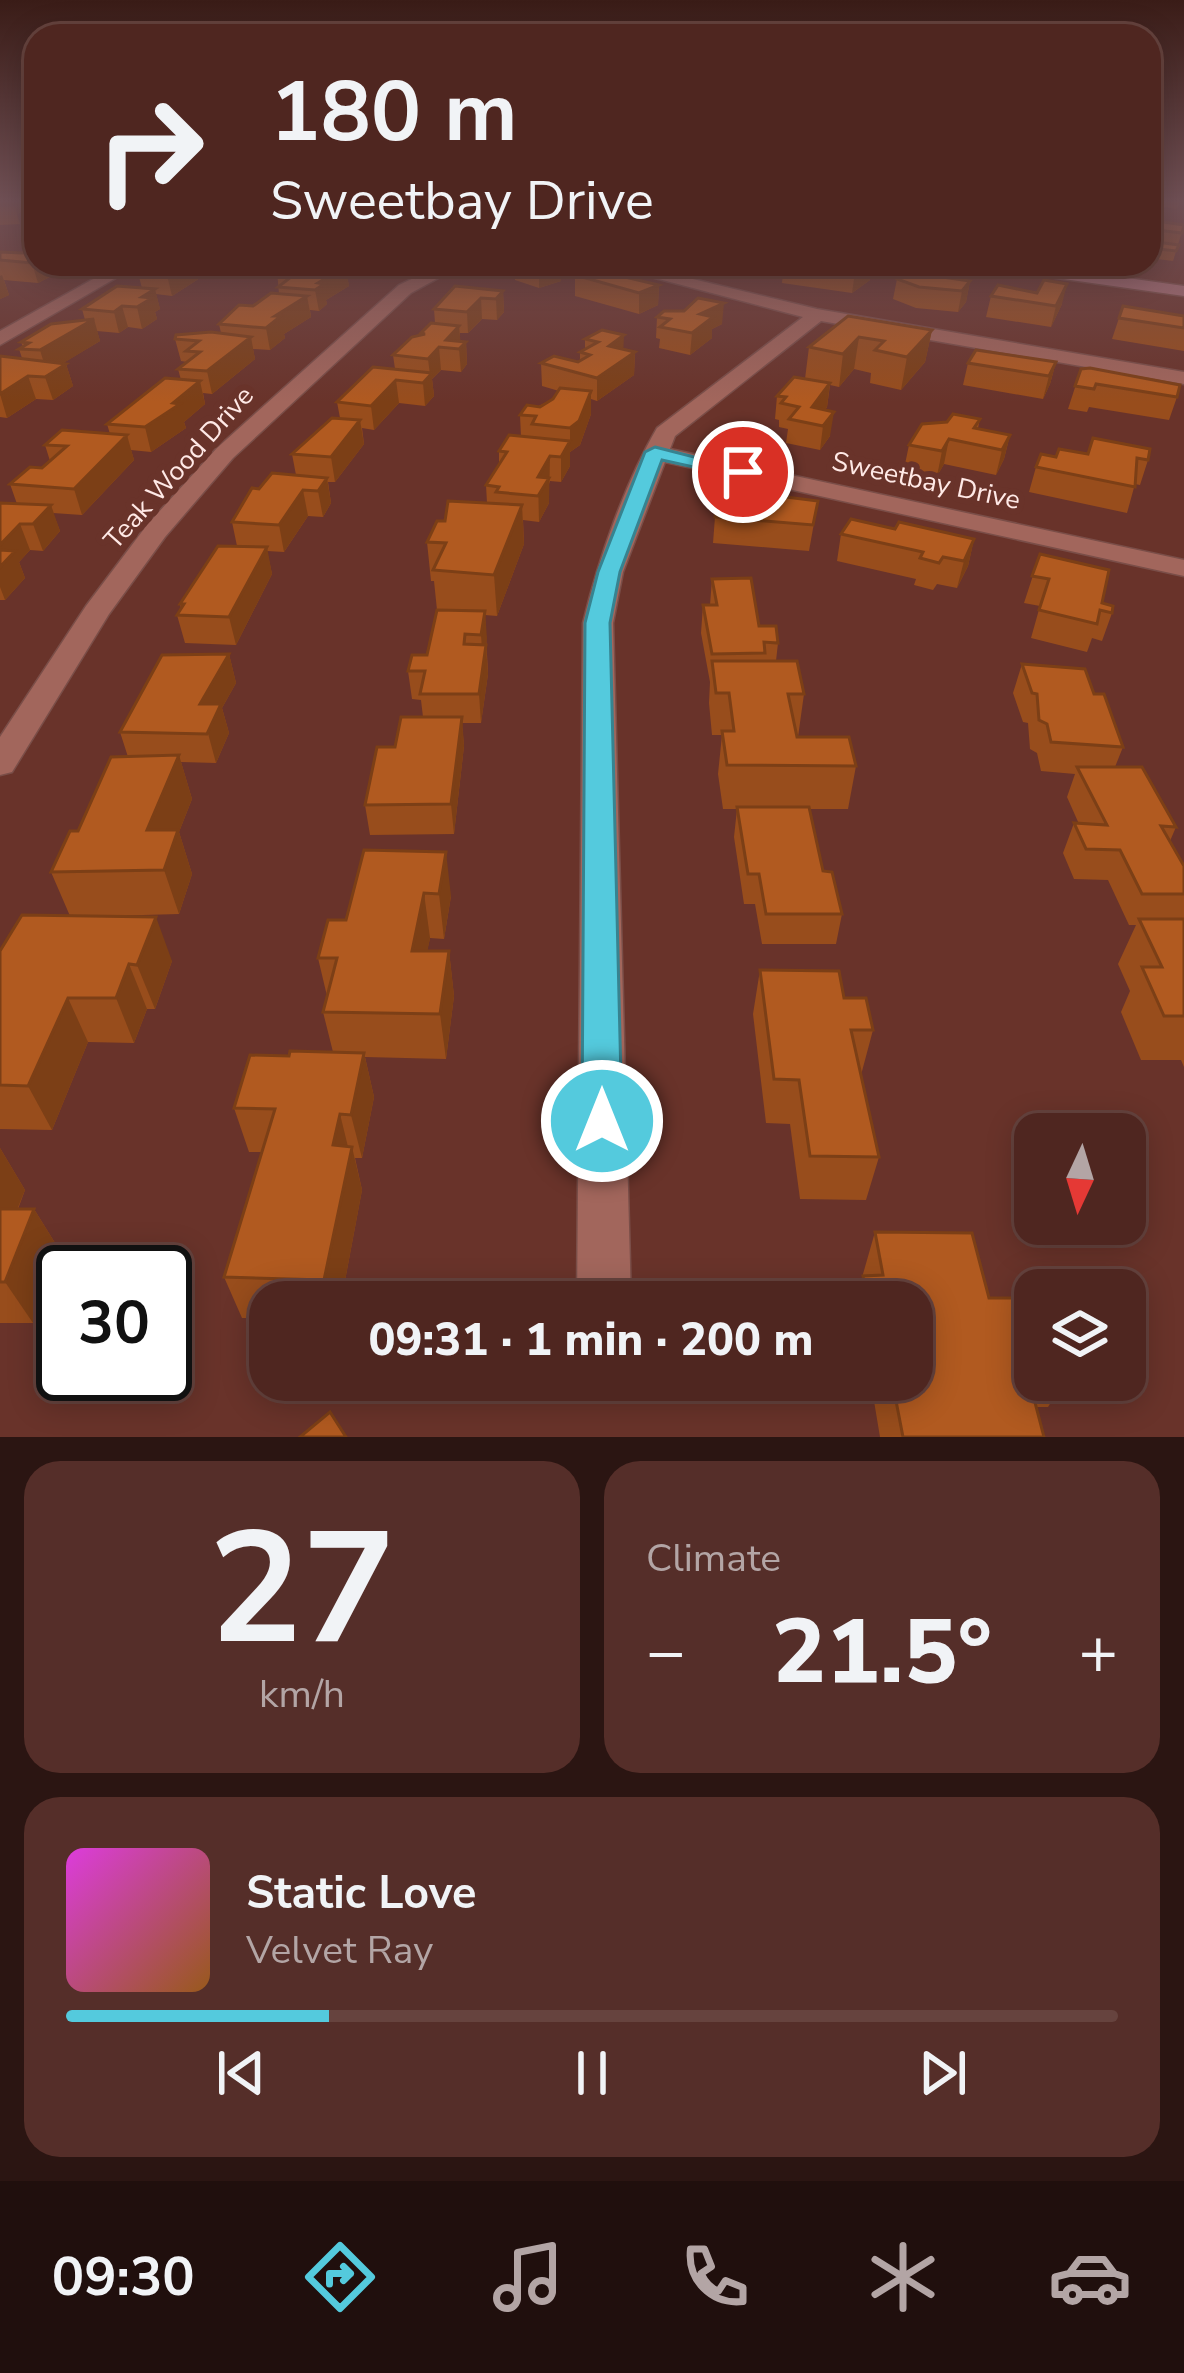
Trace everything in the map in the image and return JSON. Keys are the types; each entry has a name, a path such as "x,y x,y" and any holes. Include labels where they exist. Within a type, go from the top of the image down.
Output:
{"main road":[{"path":"1078,276 1184,291"}],"street":[{"path":"0,339 111,276"},
{"name":"Teak Wood Drive","path":"0,764 96,612 156,531 225,453 405,289 432,276"},
{"path":"659,276 817,315 1184,378"},
{"path":"604,1281 598,623 609,572 655,452 682,416 817,315"},
{"name":"Sweetbay Drive","path":"655,452 1184,568"}],"building":[{"path":"330,276 315,290 278,287 291,277 280,277"},
{"path":"579,276 621,276 659,285 639,293"},
{"path":"935,276 970,281 962,291 919,287 897,279"},
{"path":"1044,280 1067,284 1056,306 991,296 998,285 1037,293"},
{"path":"117,286 155,289 142,297 152,298 137,307 122,306 114,312 82,309"},
{"path":"455,286 503,291 496,299 481,298 467,312 434,309"},
{"path":"271,293 307,296 275,316 281,316 266,328 219,324 239,305 253,306"},
{"path":"698,298 724,303 700,314 713,317 692,333 660,327 670,319 657,317 664,311 684,311"},
{"path":"1123,306 1184,316 1184,328 1119,318"},
{"path":"848,316 932,330 907,357 875,350 884,341 859,337 843,354 809,347"},
{"path":"94,319 40,350 19,349 29,343 21,342 51,324"},
{"path":"431,323 459,326 446,340 466,342 459,349 439,347 428,359 393,355 412,337 425,334 421,333"},
{"path":"602,330 624,335 609,346 635,352 597,378 541,363 554,356 578,362 590,355 580,352 598,342 585,339"},
{"path":"211,332 251,337 207,371 178,369 200,352 186,351 199,341 175,339 176,335"},
{"path":"976,350 1056,362 1049,376 968,363"},
{"path":"0,356 66,364 45,377 28,376 0,394"},
{"path":"373,367 432,373 423,383 396,380 371,406 337,402"},
{"path":"1081,369 1180,385 1177,397 1096,384 1094,389 1075,386"},
{"path":"794,377 830,383 812,407 834,412 823,426 789,419 799,407 781,403 786,397 777,396"},
{"path":"165,378 200,381 173,403 180,404 145,427 107,424"},
{"path":"560,388 591,391 579,421 570,428 532,424 536,416 520,415 527,405 540,407 553,399"},
{"path":"953,414 980,419 974,428 1010,435 1002,450 949,439 942,451 909,445 922,424 947,422"},
{"path":"332,418 360,420 331,457 292,454"},
{"path":"62,430 127,435 74,489 10,484 30,467 42,468 67,446 45,445"},
{"path":"509,435 570,441 561,457 550,456 538,477 549,478 538,496 496,492 499,487 486,485 507,452 499,451"},
{"path":"1093,438 1150,449 1148,460 1137,458 1135,487 1036,467 1041,454 1056,457 1059,449 1088,454"},
{"path":"272,473 327,478 318,491 303,490 279,525 232,522 252,488 259,489"},
{"path":"753,493 818,501 813,525 715,517 721,497 751,500"},
{"path":"448,501 522,505 494,575 433,570 446,543 427,542 437,521 445,521"},
{"path":"0,503 51,505 33,524 20,524 0,545"},
{"path":"851,519 895,529 899,522 974,539 964,561 943,557 939,563 920,558 923,552 841,534"},
{"path":"218,546 267,547 229,617 177,615 184,604 180,604"},
{"path":"0,550 15,551 0,567"},
{"path":"1040,554 1109,570 1102,603 1113,606 1112,613 1100,610 1097,624 1039,610 1049,579 1032,576"},
{"path":"751,578 759,626 776,626 778,643 764,642 765,653 712,654 703,605 717,605 712,579"},
{"path":"437,610 485,611 481,635 465,634 464,644 486,645 479,694 420,694 425,671 408,671 412,655 427,655"},
{"path":"229,654 200,704 221,704 207,734 120,732 162,655"},
{"path":"712,661 797,661 804,694 788,694 797,737 849,737 856,766 727,765 722,731 734,731 729,693 716,693"},
{"path":"1022,664 1085,669 1094,694 1104,694 1123,747 1051,742 1047,724 1039,720 1037,694 1032,693"},
{"path":"401,717 462,717 451,804 365,805 377,747 395,747"},
{"path":"179,755 147,830 178,830 164,870 51,872 70,831 78,831 111,757"},
{"path":"1077,767 1142,767 1176,827 1161,826 1184,866 1184,894 1142,894 1120,850 1086,849 1074,823 1107,825"},
{"path":"737,807 809,807 823,871 832,872 842,914 766,914 759,874 748,874"},
{"path":"364,850 446,852 439,894 424,893 412,951 449,951 440,1014 323,1012 337,958 318,958 328,920 346,920"},
{"path":"22,915 156,917 137,965 129,964 116,998 68,998 28,1086 0,1085 0,951"},
{"path":"1139,919 1184,919 1184,1016 1164,1016 1142,967 1162,967"},
{"path":"760,970 839,971 844,998 866,998 873,1030 851,1030 879,1157 810,1156 799,1080 774,1079"},
{"path":"290,1051 364,1053 351,1115 340,1114 333,1145 352,1147 324,1280 224,1277 275,1109 234,1108 250,1055 289,1056"},
{"path":"0,1209 34,1209 5,1282 0,1282"},
{"path":"875,1232 972,1233 989,1298 1014,1298 1014,1401 1035,1401 1044,1437 903,1437 896,1401 933,1401 933,1281 864,1281 863,1276 883,1275"},
{"path":"330,1412 346,1437 300,1437"}],"route":[{"path":"602,1121 598,623 609,572 655,452 743,472"}]}
